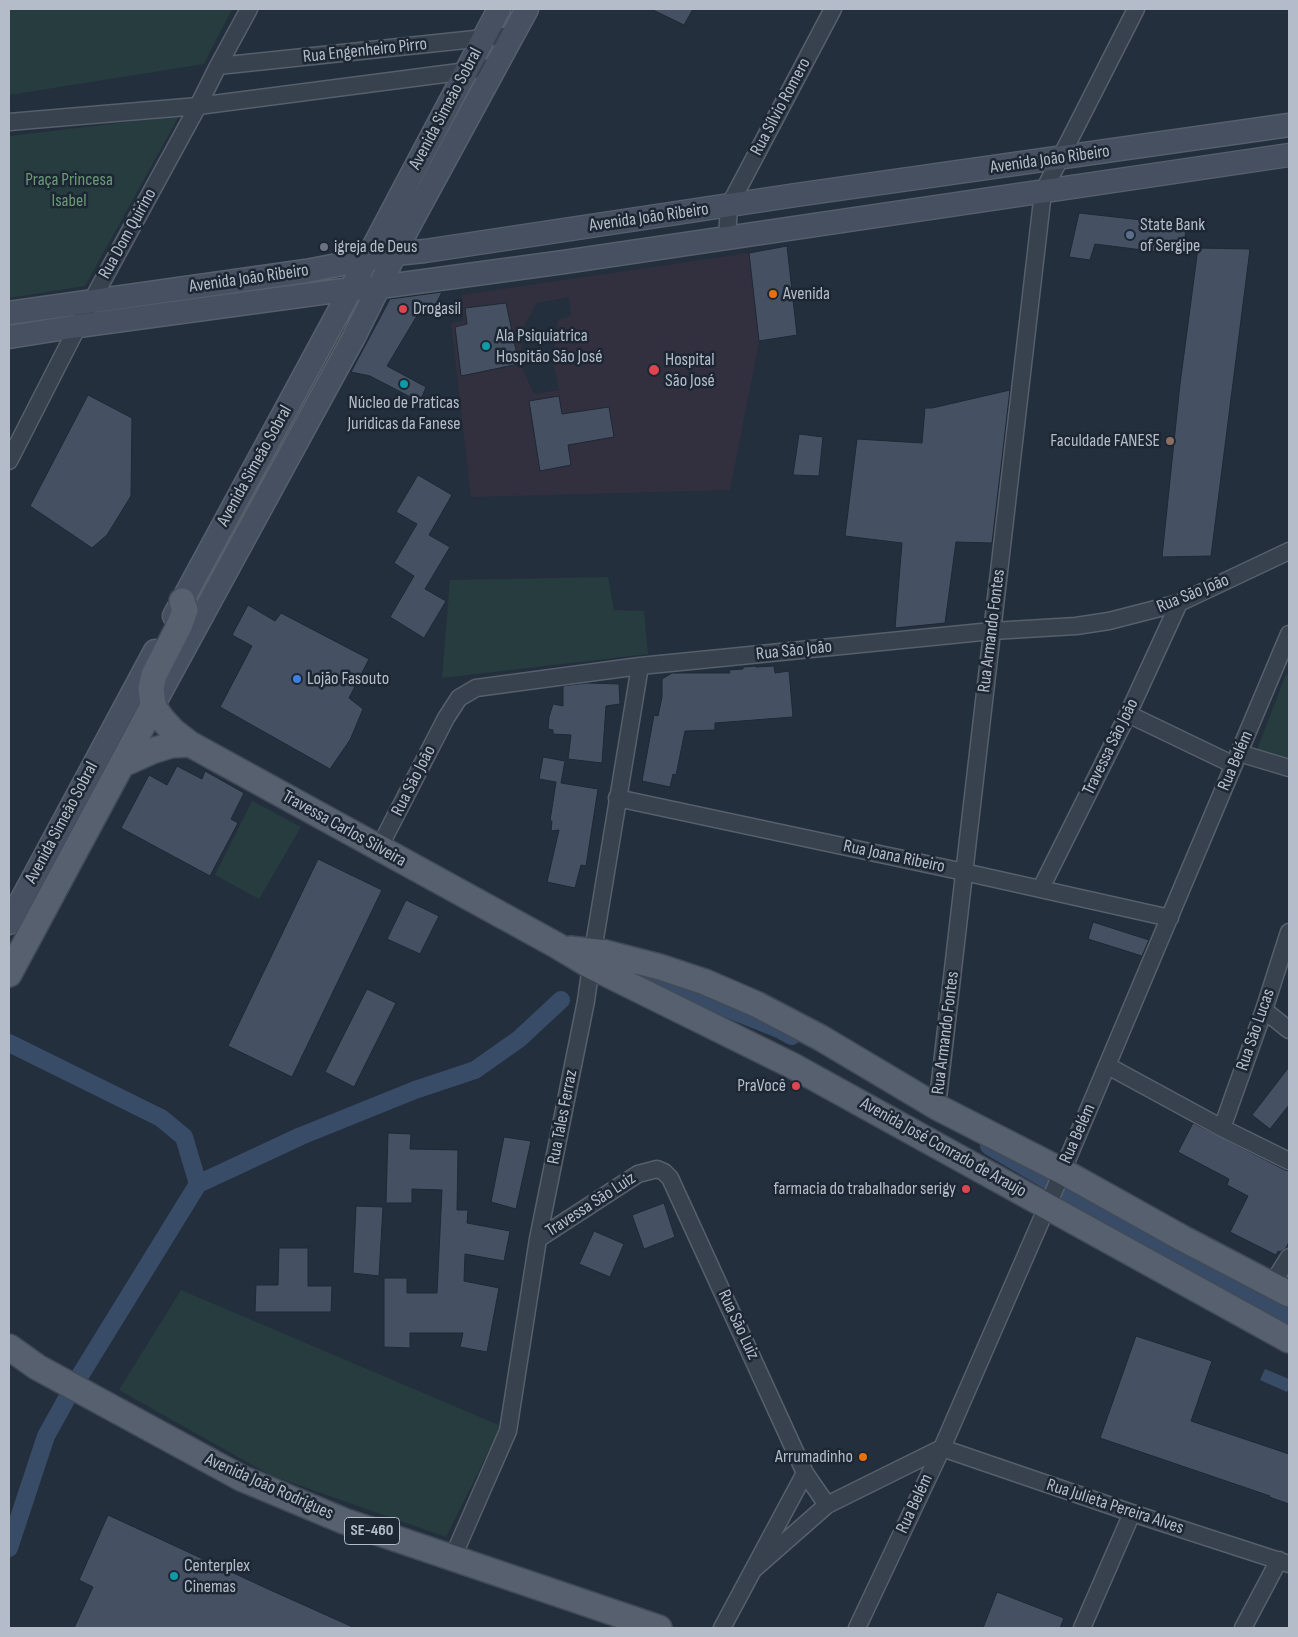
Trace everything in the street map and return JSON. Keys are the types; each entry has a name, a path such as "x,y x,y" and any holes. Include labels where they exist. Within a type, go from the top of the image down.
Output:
{"main road":[{"name":"Avenida Simeão Sobral","path":"9,923 352,289 499,9"},
{"name":"Avenida Simeão Sobral","path":"9,974 380,287 395,254 527,9"},
{"name":"Avenida João Ribeiro","path":"9,313 306,271 395,254 434,250 1289,125"},
{"name":"Avenida João Ribeiro","path":"9,337 78,326 564,262 1289,155"},
{"path":"182,601 185,610 180,624 154,675 151,688 153,706 162,719 173,731 190,744"},
{"path":"123,764 171,745 190,744"},
{"name":"Travessa Carlos Silveira","path":"190,744 562,948 592,959"},
{"name":"Avenida José Conrado de Araujo","path":"592,959 634,960 660,967 705,982 756,1004 821,1038 937,1107 1182,1240 1281,1289"},
{"name":"Avenida José Conrado de Araujo","path":"592,959 1048,1203 1189,1281 1289,1340"},
{"path":"1182,1240 1189,1281"},
{"name":"Avenida João Rodrigues","path":"9,1347 36,1367 242,1478 344,1521 658,1628"}],"street":[{"name":"Rua Dom Quirino","path":"9,460 78,326 249,9"},
{"name":"Rua Sílvio Romero","path":"729,206 833,9"},
{"name":"Rua Armando Fontes","path":"937,1107 1044,192 1059,158 1136,9"},
{"name":"Rua Engenheiro Pirro","path":"218,66 512,36"},
{"path":"9,122 198,106 496,66"},
{"path":"727,238 729,206"},
{"name":"Rua São João","path":"379,848 446,718 459,698 470,690 640,666 992,631 1093,623 1133,616 1179,604 1289,551"},
{"name":"Travessa São João","path":"1041,888 1128,714 1179,604"},
{"name":"Rua Belém","path":"857,1628 942,1448 1108,1066 1237,759 1283,667 1289,634"},
{"name":"Rua Tales Ferraz","path":"452,1559 508,1431 538,1239 586,1001 617,798 640,666"},
{"path":"1128,714 1237,759 1289,768"},
{"name":"Rua Joana Ribeiro","path":"617,798 1041,888 1170,918"},
{"name":"Rua São Lucas","path":"1222,1128 1264,1010 1289,932"},
{"path":"1264,1010 1289,1030"},
{"path":"1108,1066 1222,1128 1289,1161"},
{"name":"Travessa São Luiz","path":"538,1239 638,1174 657,1169 664,1172 670,1178"},
{"name":"Rua São Luiz","path":"670,1178 806,1473 827,1506"},
{"path":"1281,1289 1289,1257"},
{"path":"753,1570 827,1506 942,1448"},
{"name":"Rua Julieta Pereira Alves","path":"942,1448 1132,1513 1284,1562"},
{"path":"722,1628 806,1473"},
{"path":"1082,1628 1132,1513"},
{"path":"1243,1628 1284,1562"}],"shaded area":[{"name":"Hospital São José","path":"749,253 759,341 730,490 471,497 451,323 463,321 462,295","holes":["569,297 571,316 558,320 553,360 559,390 534,394 520,364 523,328 537,303","506,304 519,364 461,376 455,328 467,324 465,309","559,396 562,414 609,407 614,437 568,445 571,465 540,471 529,401"]}],"green space":[{"path":"9,9 232,9 204,64 9,95"},
{"name":"Praça Princesa Isabel","path":"179,116 85,286 9,298 9,136"},
{"path":"608,577 614,610 644,611 648,654 442,678 450,580"},
{"path":"1286,674 1289,676 1289,768 1255,755"},
{"path":"252,801 301,827 259,899 215,875"},
{"path":"181,1290 501,1426 446,1537 270,1475 119,1390"}],"water":[{"path":"1265,1369 1289,1379 1287,1392 1260,1380"}],"building":[{"path":"651,9 693,9 684,25"},
{"name":"State Bank of Sergipe","path":"1079,213 1187,225 1182,255 1095,244 1090,260 1069,257"},
{"name":"Avenida","path":"787,246 797,335 759,341 749,253"},
{"name":"Faculdade FANESE","path":"1198,248 1250,249 1211,556 1162,557 1180,384"},
{"path":"442,292 433,310 418,314 387,366 426,387 420,402 370,376 351,372 390,299"},
{"name":"Ala Psiquiatrica Hospitão São José","path":"506,303 519,364 461,376 455,327 467,324 465,308"},
{"path":"1010,390 992,543 956,542 945,623 895,628 902,543 845,536 857,439 922,443 925,408"},
{"path":"88,395 132,418 131,496 107,535 92,548 30,506"},
{"path":"559,396 562,414 609,407 614,437 568,445 571,465 540,471 529,401"},
{"path":"799,434 823,437 819,476 793,475"},
{"path":"418,475 452,495 429,535 450,547 425,589 446,601 424,638 390,617 414,576 394,563 417,524 396,512"},
{"name":"Lojão Fasouto","path":"248,605 275,621 281,613 369,659 349,698 363,709 350,740 330,769 220,707 252,646 232,635"},
{"path":"756,666 774,666 775,673 789,671 793,717 715,723 715,730 685,731 676,775 673,774 670,787 642,781 654,715 658,716 662,697 662,679 672,673 730,673 729,670"},
{"path":"586,683 619,684 620,704 606,706 602,763 568,759 571,735 553,734 553,730 548,729 553,704 563,706 563,686"},
{"path":"543,757 565,761 561,783 598,789 586,866 581,865 575,888 547,882 559,830 551,831 552,821 550,821 556,782 539,779"},
{"path":"177,766 202,779 205,771 244,793 231,819 238,823 210,876 121,828 149,775 167,785"},
{"path":"318,859 382,890 292,1077 228,1046"},
{"path":"406,900 439,916 420,954 387,939"},
{"path":"1093,922 1149,940 1142,956 1088,939"},
{"path":"367,989 396,1003 354,1087 325,1072"},
{"path":"1289,1067 1289,1105 1270,1129 1252,1115"},
{"path":"1193,1123 1289,1171 1289,1242 1286,1248 1280,1252 1278,1251 1276,1255 1230,1232 1248,1196 1227,1185 1229,1179 1178,1152"},
{"path":"388,1133 411,1134 410,1149 458,1150 457,1210 468,1210 467,1223 510,1231 504,1261 465,1254 464,1281 499,1288 487,1352 460,1347 463,1333 410,1333 410,1348 384,1347 384,1278 407,1278 407,1293 437,1293 442,1190 412,1189 412,1203 386,1203"},
{"path":"504,1137 531,1141 516,1209 491,1202"},
{"path":"664,1203 675,1237 644,1249 632,1215"},
{"path":"356,1206 383,1207 379,1276 353,1273"},
{"path":"594,1231 624,1244 610,1277 579,1264"},
{"path":"279,1248 308,1248 308,1286 332,1286 331,1312 255,1312 256,1285 278,1285"},
{"path":"1136,1336 1212,1361 1191,1421 1289,1454 1289,1504 1100,1438"},
{"path":"108,1515 355,1628 74,1628 93,1587 79,1580"},
{"path":"997,1592 1064,1618 1060,1628 983,1628"}],"waterway":[{"path":"646,976 792,1036"},
{"path":"9,1548 46,1436 76,1382 198,1184 301,1136 415,1090 475,1070 519,1039 561,1000"},
{"path":"9,1043 161,1118 184,1137 198,1184"},
{"path":"989,1146 1145,1237 1289,1315"}],"place":[{"name":"State Bank of Sergipe","path":"1130,235"},
{"name":"igreja de Deus","path":"324,247"},
{"name":"Avenida","path":"773,294"},
{"name":"Drogasil","path":"403,309"},
{"name":"Ala Psiquiatrica Hospitão São José","path":"486,346"},
{"name":"Hospital São José","path":"654,370"},
{"name":"Núcleo de Praticas Juridicas da Fanese","path":"404,384"},
{"name":"Faculdade FANESE","path":"1170,441"},
{"name":"Lojão Fasouto","path":"297,679"},
{"name":"PraVocê","path":"796,1086"},
{"name":"farmacia do trabalhador serigy","path":"966,1189"},
{"name":"Arrumadinho","path":"863,1457"},
{"name":"Centerplex Cinemas","path":"174,1576"}]}
